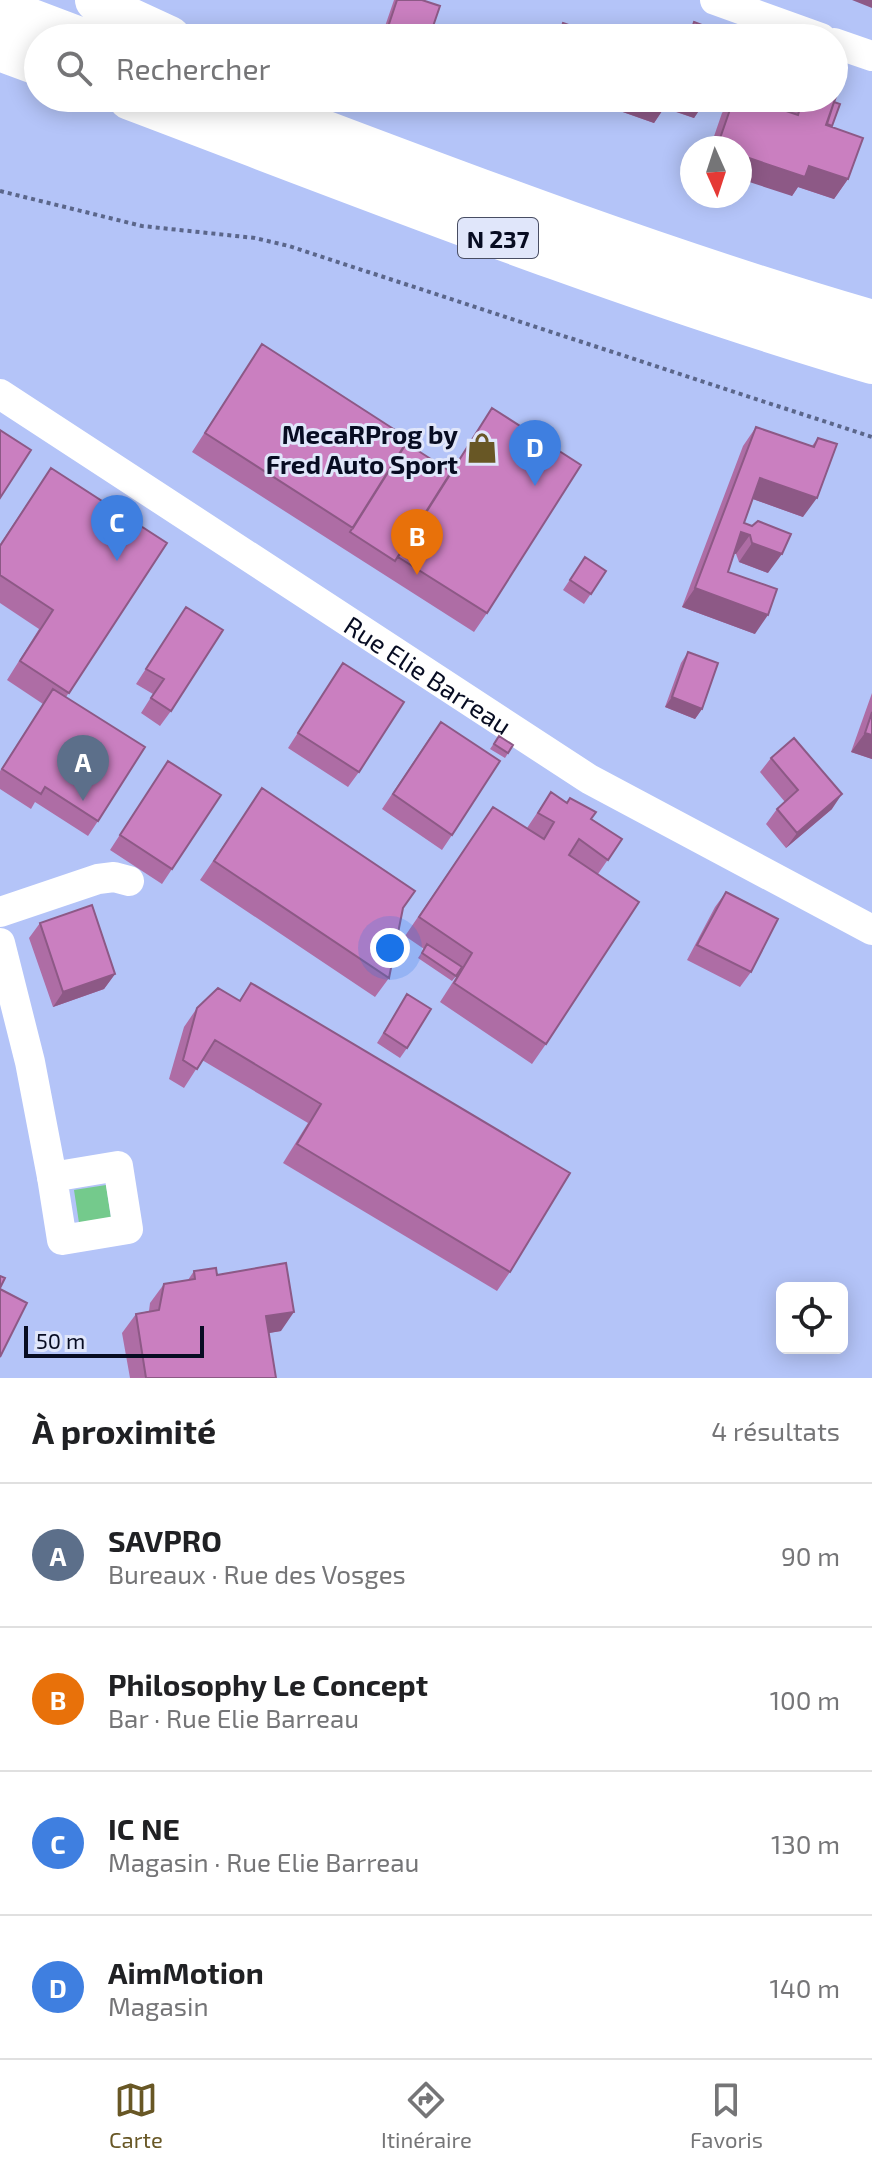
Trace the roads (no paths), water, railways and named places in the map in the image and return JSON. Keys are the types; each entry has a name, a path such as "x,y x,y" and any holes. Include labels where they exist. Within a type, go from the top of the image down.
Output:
{"highway":[{"path":"97,0 139,24"},
{"path":"0,9 40,24"},
{"path":"0,49 24,58"},
{"name":"N 237","path":"167,112 601,275 872,362"},
{"name":"N 237","path":"271,112 518,206 672,260 872,322"},
{"path":"323,112 518,206"}],"street":[{"path":"715,0 782,24"},
{"path":"848,48 872,56"},
{"name":"Rue Elie Barreau","path":"0,394 589,779 872,930"},
{"path":"0,912 98,879 114,877 129,881"},
{"path":"0,943 30,1062 52,1177"}],"place":[{"name":"MecaRProg by Fred Auto Sport","path":"482,448"},
{"name":"AimMotion","path":"535,486"},
{"name":"IC NE","path":"117,561"},
{"name":"Philosophy Le Concept","path":"417,575"},
{"name":"SAVPRO","path":"83,801"}]}
